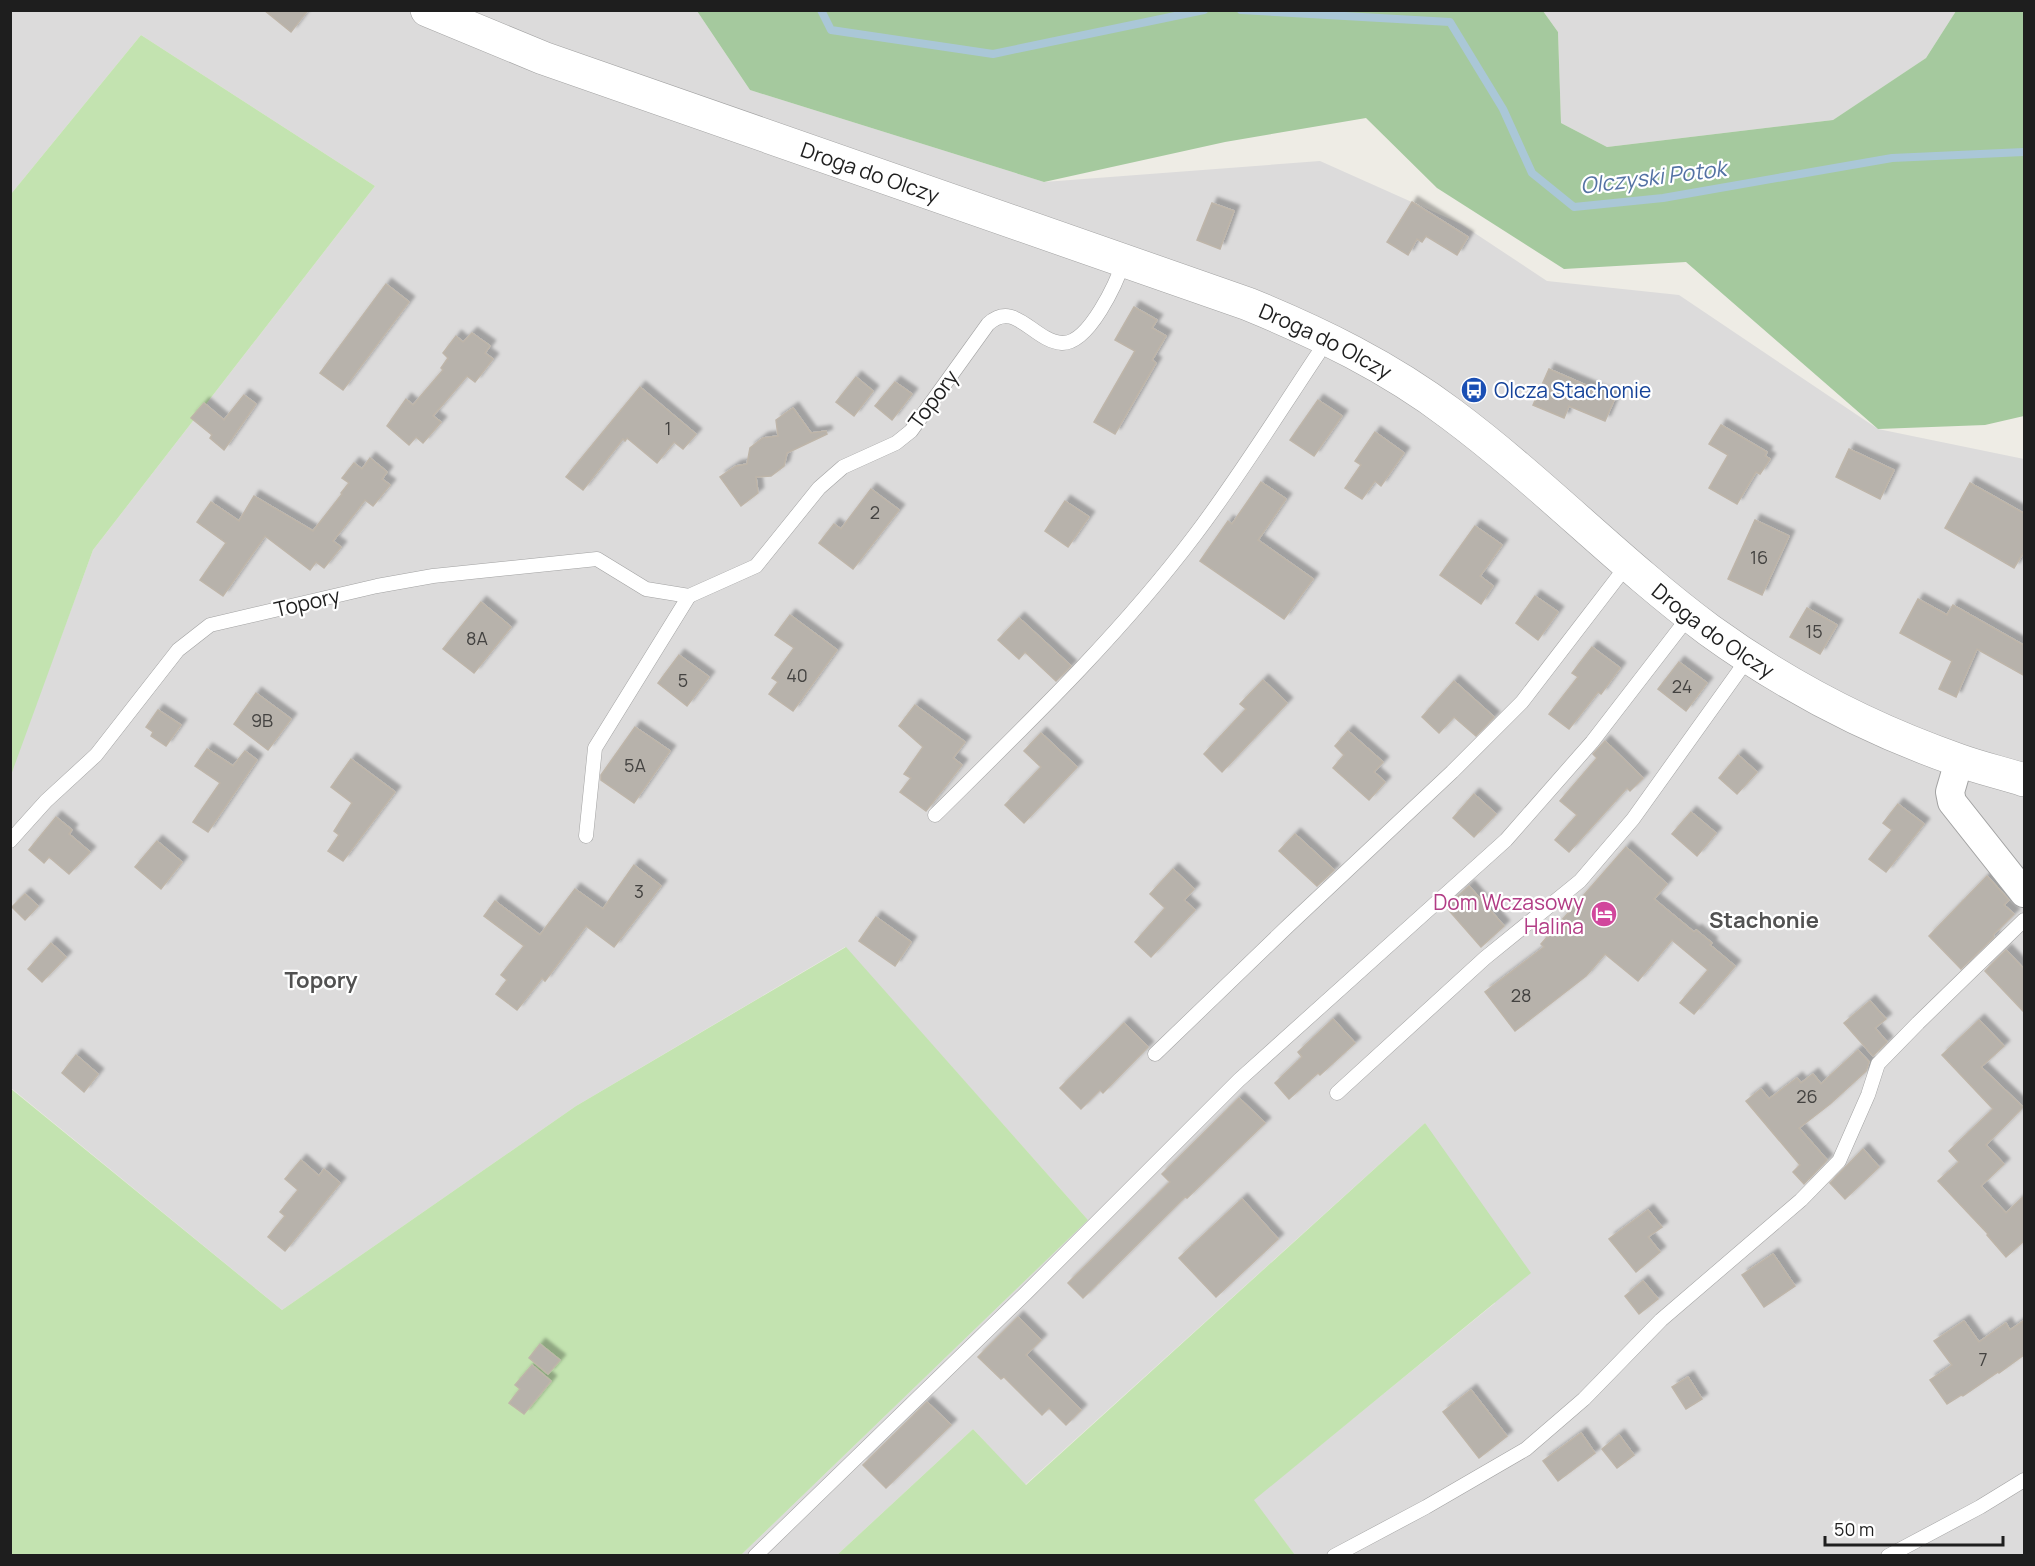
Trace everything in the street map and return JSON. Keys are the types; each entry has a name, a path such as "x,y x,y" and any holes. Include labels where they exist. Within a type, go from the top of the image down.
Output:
{"street":[{"name":"Droga do Olczy","path":"427,10 543,58 1248,304 1324,338 1390,374 1449,413 1502,454 1690,615 1749,657 1845,713 1900,738 1959,761 2025,780"},
{"path":"1959,761 1950,792 1952,802 2025,893"}],"lane":[{"name":"Topory","path":"10,841 46,801 96,755 178,650 210,625 376,586 433,576 597,559 646,589 689,596 756,566 819,488 843,467 896,443 911,431 996,316 1007,315 1016,318 1054,341 1064,343 1074,340 1085,331 1098,313 1124,260"},
{"path":"935,815 1074,678 1125,621 1196,534 1318,354 1324,338"},
{"path":"1155,1054 1288,925 1452,772 1522,702 1628,564"},
{"path":"586,836 596,748 689,596"},
{"path":"755,1556 1026,1293 1239,1080 1506,840 1592,742 1690,615"},
{"path":"1337,1093 1485,958 1580,881 1632,819 1749,657"},
{"path":"1334,1556 1426,1507 1526,1449 1584,1399 1661,1320 1801,1200 1839,1161 1868,1095 1878,1064 2025,920"},
{"path":"1888,1556 2025,1480"}],"shaded area":[{"path":"11,11 697,11 750,90 1044,182 1320,161 1461,224 1547,281 1679,295 1878,429 2024,459 2024,1555 1295,1555 1253,1500 1495,1303 1425,1123 1025,1485 973,1429 837,1555 741,1555 1088,1220 845,947 576,1106 282,1310 11,1088 10,775 93,550 375,186 141,35 11,194"},
{"path":"1543,11 1956,11 1926,58 1833,120 1607,147 1561,123 1558,32"}],"green space":[{"path":"697,11 1543,11 1558,32 1561,123 1607,147 1833,120 1926,58 1956,11 2024,11 2024,416 1985,425 1878,429 1686,262 1564,269 1437,188 1366,118 1225,142 1044,182 750,90"},
{"path":"141,35 375,186 93,550 11,775 11,194"},
{"path":"846,947 1088,1220 741,1555 11,1555 10,1088 282,1310 576,1106"},
{"path":"1425,1123 1531,1273 1254,1500 1295,1555 837,1555 973,1429 1026,1485"}],"building":[{"path":"264,10 308,10 291,32"},
{"path":"1412,202 1468,237 1457,255 1426,236 1422,242 1417,239 1408,255 1387,242"},
{"path":"1212,203 1234,211 1220,249 1197,240"},
{"path":"386,284 409,302 343,390 320,373"},
{"path":"1134,307 1157,320 1152,328 1166,336 1152,360 1156,363 1115,434 1094,422 1135,351 1115,340"},
{"path":"472,333 490,346 485,353 493,359 475,382 467,376 433,416 441,422 423,443 416,437 409,445 387,426 406,399 413,405 443,370 441,368 448,358 443,353 456,336 463,342"},
{"path":"1549,369 1615,398 1605,421 1569,406 1564,418 1533,405"},
{"path":"856,377 873,391 854,416 836,402"},
{"path":"895,382 912,394 892,420 875,406"},
{"path":"640,387 696,434 683,449 674,442 657,463 627,438 625,441 623,439 583,490 566,477"},
{"path":"244,395 256,404 224,450 210,438 212,435 191,418 204,403 224,420"},
{"path":"1318,400 1342,416 1314,456 1290,440"},
{"path":"793,408 811,433 826,431 827,434 787,453 784,466 771,476 756,477 758,493 741,506 720,477 736,466 747,464 750,448 763,438 778,436 776,420"},
{"path":"1721,425 1767,452 1765,456 1770,459 1760,474 1756,472 1737,504 1709,488 1728,455 1709,444"},
{"path":"1375,432 1404,453 1381,486 1375,481 1362,499 1345,488 1361,465 1355,461"},
{"path":"1849,449 1894,470 1880,499 1836,477"},
{"path":"370,458 387,472 382,479 390,485 373,506 365,500 333,541 341,547 324,568 316,562 310,570 265,536 223,596 200,580 226,543 197,522 211,502 239,521 254,496 313,531 349,483 342,478 354,463 362,469"},
{"path":"1261,482 1286,499 1258,540 1313,579 1284,619 1200,561 1228,521 1232,524"},
{"path":"1970,483 2025,514 2025,550 2014,568 1945,528"},
{"path":"871,489 899,510 853,569 819,543 834,524 841,529"},
{"path":"1065,501 1089,517 1068,547 1045,531"},
{"path":"1755,520 1789,536 1762,595 1728,579"},
{"path":"1475,526 1502,545 1480,576 1493,586 1481,604 1440,575"},
{"path":"1535,596 1558,612 1538,640 1516,623"},
{"path":"1918,599 1947,615 1953,605 2025,646 2025,676 1977,649 1956,697 1939,689 1952,661 1900,633"},
{"path":"481,602 511,627 474,673 443,649"},
{"path":"1807,608 1837,625 1820,654 1790,637"},
{"path":"790,615 837,650 793,711 769,694 778,682 772,678 794,648 775,635"},
{"path":"1019,618 1071,666 1056,681 1025,652 1019,659 998,640"},
{"path":"1592,647 1620,668 1601,694 1598,692 1569,729 1549,714 1578,677 1572,673"},
{"path":"679,655 709,677 687,706 658,683"},
{"path":"1679,662 1707,683 1686,711 1658,689"},
{"path":"1263,680 1287,703 1222,772 1204,754 1246,709 1240,704"},
{"path":"1454,681 1494,717 1476,736 1454,717 1439,733 1422,717"},
{"path":"256,693 291,719 268,750 234,724"},
{"path":"915,705 965,742 953,758 962,765 926,811 900,792 911,778 904,774 923,747 899,726"},
{"path":"158,710 181,725 166,746 151,736 153,732 146,727"},
{"path":"635,727 670,751 634,803 601,780 601,775"},
{"path":"1348,731 1383,762 1374,772 1385,782 1369,800 1333,768 1344,755 1335,746"},
{"path":"1041,733 1077,767 1024,823 1005,805 1041,767 1024,751"},
{"path":"1605,741 1643,778 1630,791 1627,788 1569,852 1555,840 1577,815 1560,801 1597,758 1593,754"},
{"path":"207,749 233,766 245,751 257,760 208,832 193,822 220,783 195,766"},
{"path":"1738,755 1757,772 1737,794 1719,778"},
{"path":"351,759 395,792 343,861 328,851 339,835 334,831 352,803 331,787"},
{"path":"1474,794 1496,814 1474,837 1453,818"},
{"path":"1898,804 1924,824 1886,872 1869,859 1892,830 1883,823"},
{"path":"1691,812 1716,833 1697,856 1672,834"},
{"path":"56,817 72,830 69,834 90,852 69,874 49,857 44,863 29,850"},
{"path":"1295,834 1334,870 1317,886 1279,851"},
{"path":"157,841 182,862 161,889 135,867"},
{"path":"1626,847 1667,884 1654,899 1694,932 1696,930 1712,943 1710,945 1735,966 1694,1014 1680,1003 1708,970 1672,940 1638,981 1605,954 1586,976 1515,1031 1485,992 1544,947 1541,944"},
{"path":"634,865 661,886 614,947 586,926 545,981 542,978 517,1010 496,994 507,980 501,975 524,946 484,916 495,901 540,935 575,889 603,909"},
{"path":"1173,869 1194,889 1184,900 1195,910 1151,957 1135,942 1165,908 1150,894"},
{"path":"1987,876 2009,900 2004,905 2014,914 1961,969 1929,936"},
{"path":"1469,886 1504,926 1481,947 1446,907"},
{"path":"25,894 38,906 25,920 12,907"},
{"path":"876,917 911,942 895,966 859,941"},
{"path":"51,943 66,957 42,982 28,969"},
{"path":"2006,950 2025,970 2025,1013 1985,971"},
{"path":"1870,1001 1886,1019 1875,1028 1887,1042 1873,1056 1844,1023"},
{"path":"1333,1019 1355,1043 1289,1099 1275,1083 1302,1057 1298,1052"},
{"path":"1979,1020 2004,1046 1981,1067 2023,1107 1986,1145 2004,1164 1981,1186 2006,1213 2025,1195 2025,1240 2006,1257 1988,1234 1938,1181 1959,1162 1949,1151 1993,1109 1942,1055"},
{"path":"1124,1023 1148,1047 1103,1093 1100,1090 1081,1109 1060,1088"},
{"path":"1858,1050 1869,1062 1866,1071 1830,1104 1799,1128 1827,1160 1804,1184 1793,1172 1800,1165 1746,1101 1761,1089 1769,1099 1797,1078 1801,1083 1813,1074 1821,1084"},
{"path":"76,1055 98,1074 84,1092 62,1073"},
{"path":"1239,1098 1265,1123 1187,1198 1185,1197 1083,1298 1068,1283 1170,1182 1162,1174"},
{"path":"1863,1149 1879,1167 1845,1199 1830,1183"},
{"path":"301,1160 319,1176 324,1169 340,1183 285,1251 268,1237 285,1216 280,1212 298,1190 285,1179"},
{"path":"1242,1199 1278,1239 1216,1297 1179,1258"},
{"path":"1648,1210 1662,1227 1648,1237 1660,1252 1636,1272 1609,1239"},
{"path":"1773,1254 1795,1286 1764,1307 1742,1275"},
{"path":"1643,1281 1658,1299 1639,1314 1625,1296"},
{"path":"1018,1317 1041,1340 1026,1355 1081,1410 1066,1425 1049,1408 1042,1415 1004,1377 1001,1379 978,1357"},
{"path":"2025,1320 2025,1354 1999,1373 1947,1404 1930,1380 1952,1365 1934,1341 1964,1321 1979,1342 2006,1323 2010,1330"},
{"path":"540,1344 560,1360 548,1374 529,1358"},
{"path":"532,1365 551,1381 524,1414 509,1403 520,1389 515,1385"},
{"path":"1688,1377 1702,1399 1686,1409 1672,1387"},
{"path":"1471,1390 1507,1436 1479,1458 1443,1412"},
{"path":"927,1402 951,1425 886,1488 863,1465"},
{"path":"1581,1433 1595,1453 1558,1481 1543,1461"},
{"path":"1619,1435 1634,1455 1617,1468 1602,1449"}],"waterway":[{"name":"Olczyski Potok","path":"821,10 831,30 993,54 1204,10"},
{"name":"Olczyski Potok","path":"1241,10 1450,22 1503,109 1532,173 1574,207 1663,198 1892,158 2024,152"}],"place":[{"name":"Olcza Stachonie","path":"1474,390"},
{"name":"Dom Wczasowy Halina","path":"1604,914"}],"district":[{"name":"Stachonie","path":"1764,920"},
{"name":"Topory","path":"321,980"}]}
